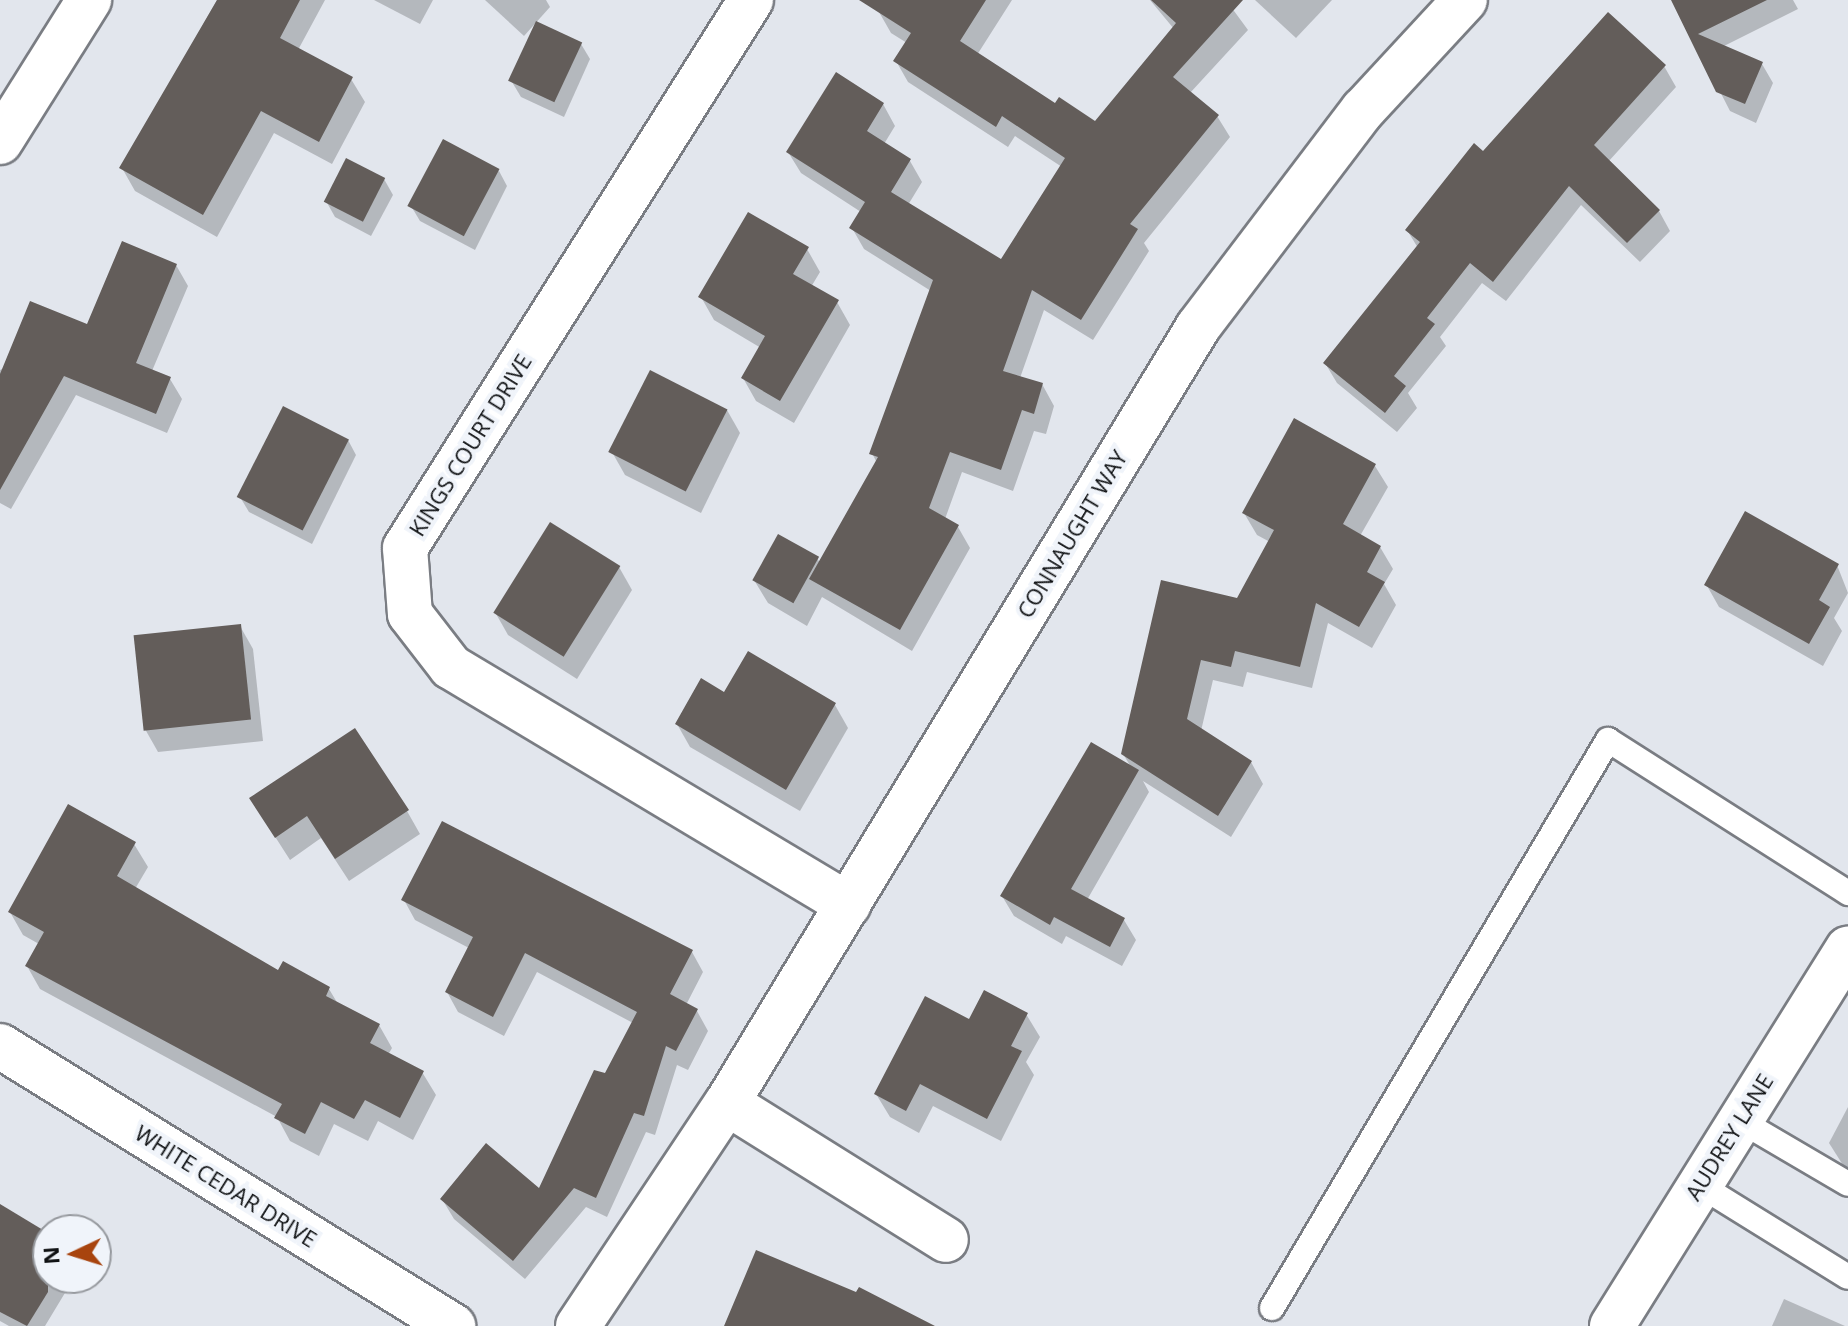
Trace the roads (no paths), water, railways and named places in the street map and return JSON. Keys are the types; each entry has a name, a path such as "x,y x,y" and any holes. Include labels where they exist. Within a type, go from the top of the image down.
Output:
{"street":[{"path":"0,142 89,0"},
{"name":"KINGS COURT DRIVE","path":"751,0 405,548 410,614 451,667 848,905"},
{"name":"CONNAUGHT WAY","path":"727,1103 1198,327 1363,110 1465,0"},
{"name":"AUDREY LANE","path":"1612,1326 1698,1184 1848,949"},
{"name":"WHITE CEDAR DRIVE","path":"0,1046 453,1326"},
{"path":"578,1326 727,1103 946,1240"}],"lane":[{"path":"1272,1308 1608,740 1848,893"},
{"path":"1739,1120 1848,1184"},
{"path":"1698,1184 1848,1277"}]}
